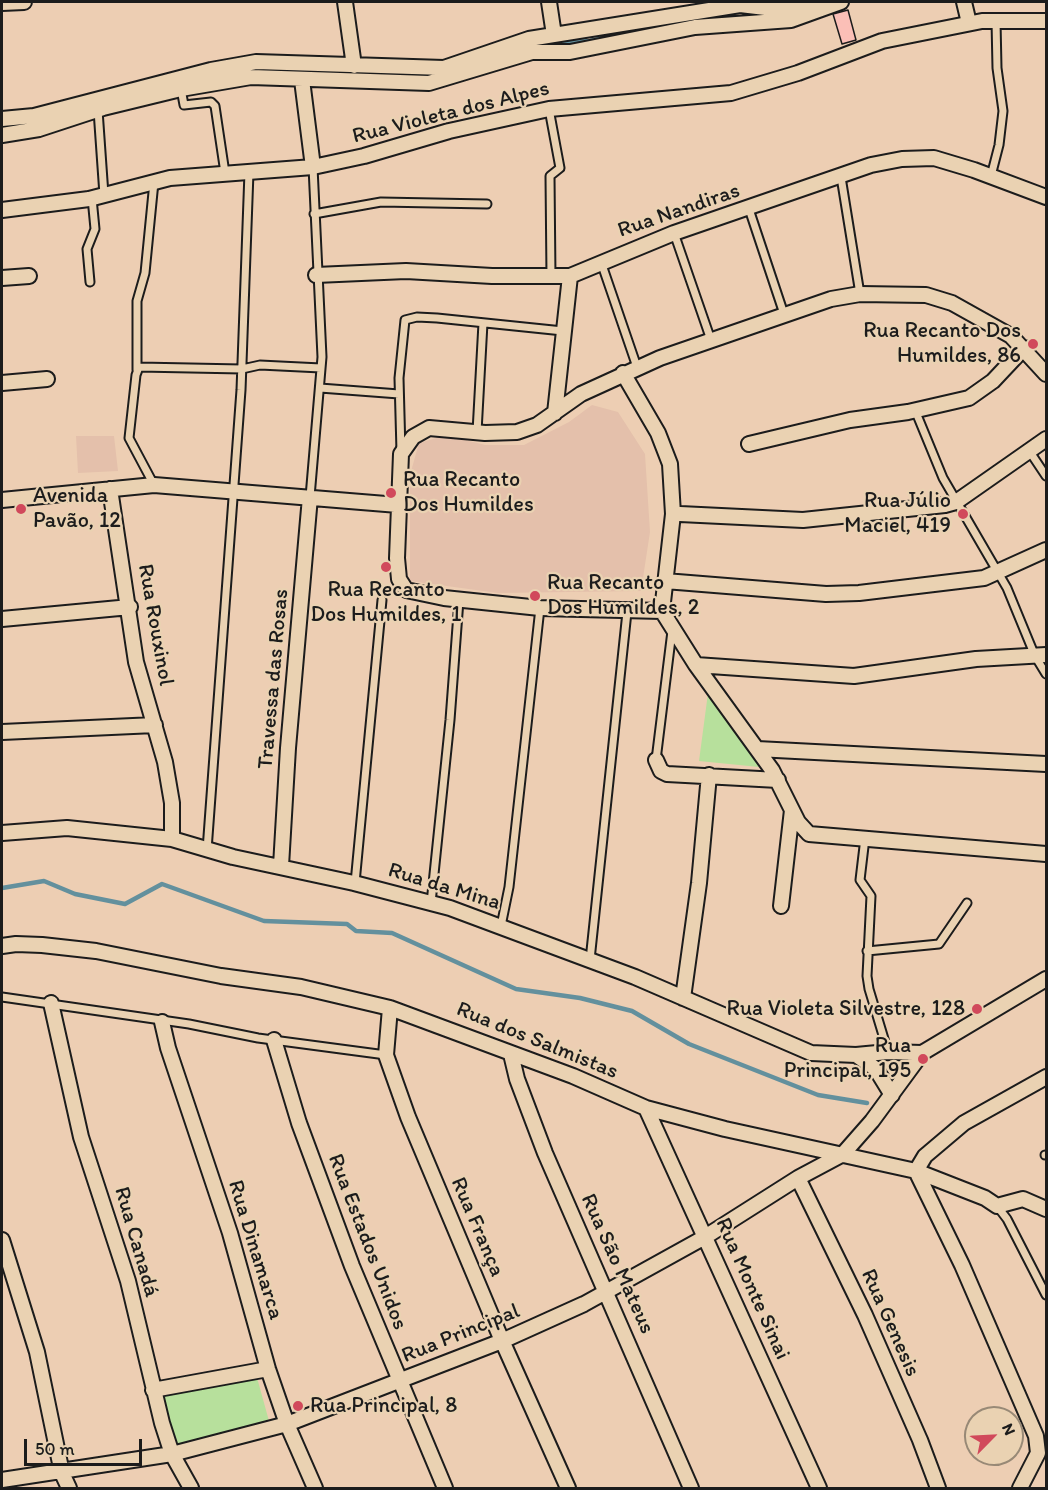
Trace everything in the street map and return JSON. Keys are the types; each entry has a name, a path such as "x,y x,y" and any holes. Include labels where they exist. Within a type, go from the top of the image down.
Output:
{"street":[{"path":"2,3 24,2"},
{"path":"345,2 354,66"},
{"path":"549,2 554,35"},
{"path":"811,2 774,9 741,12 529,39 487,58 429,83 333,73 256,63 36,123 2,135 4,119 36,123 98,110 188,82 251,77 302,80 333,73 354,66 444,68 487,58 532,52 570,52 695,27 741,12 791,20 841,2"},
{"path":"964,2 969,23"},
{"name":"Rua Violeta dos Alpes","path":"2,210 98,196 154,181 313,167 364,156 449,131 549,109 731,93 798,73 882,41 969,23 1047,21"},
{"path":"302,80 313,167"},
{"name":"Rua Nandiras","path":"316,275 406,271 570,276 674,233 871,165 918,158 934,158 1047,197"},
{"path":"2,278 29,276"},
{"path":"555,413 562,330 570,276"},
{"path":"662,611 627,612 540,608 459,600 416,594 401,585 397,558 401,454 413,437 429,428 477,432 517,432 537,425 581,394 637,367 784,314 831,299 860,294 917,294 952,303 995,325 1024,348 1047,374"},
{"path":"749,444 850,420 915,410 969,398 993,381 1024,348"},
{"path":"623,373 658,433 670,464 673,514 662,611 696,665 778,780 792,810 809,834 1047,854"},
{"path":"2,383 47,379"},
{"path":"680,514 803,520 956,502 1047,439"},
{"path":"2,500 154,485 398,505"},
{"name":"Rua Rouxinol","path":"110,489 130,607 136,662 155,725 172,803 172,839"},
{"name":"Travessa das Rosas","path":"281,866 288,748 310,497"},
{"path":"665,581 846,594 966,582 999,574 1047,550"},
{"path":"2,619 130,607"},
{"path":"696,665 854,676 976,659 1041,656"},
{"path":"2,732 155,725"},
{"path":"757,749 1047,764"},
{"path":"656,760 661,771 667,774 778,780"},
{"path":"683,998 699,883 709,775"},
{"path":"781,906 792,810"},
{"name":"Rua da Mina","path":"2,833 67,828 172,839 207,850 355,883 431,903 501,926 683,998 811,1053 856,1055 888,1052 920,1056"},
{"name":"Rua dos Salmistas","path":"2,946 42,945 96,951 221,976 301,987 390,1008 573,1076 646,1108 725,1129 916,1171 985,1198 997,1206"},
{"path":"843,1154 920,1056 1047,979"},
{"name":"Rua Canadá","path":"51,1003 81,1137 128,1281 153,1390 172,1454 191,1488"},
{"name":"Rua França","path":"390,1008 386,1055 417,1141 502,1341 568,1488"},
{"name":"Rua Dinamarca","path":"162,1022 168,1048 230,1233 268,1369 287,1424 315,1488"},
{"name":"Rua Estados Unidos","path":"274,1040 306,1141 399,1382 445,1488"},
{"name":"Rua São Mateus","path":"511,1054 516,1078 545,1153 691,1488"},
{"path":"856,1055 876,1069 891,1095"},
{"path":"1024,1484 1038,1453 1036,1436 962,1265 916,1171 925,1156 964,1123 1047,1077"},
{"name":"Rua Monte Sinai","path":"646,1108 819,1488"},
{"name":"Rua Principal","path":"2,1480 62,1473 172,1454 287,1424 399,1382 502,1341 606,1291 705,1237 798,1178 843,1154"},
{"name":"Rua Genesis","path":"798,1178 865,1315 920,1440 938,1488"},
{"path":"997,1206 1023,1199 1047,1209"},
{"path":"2,1240 37,1352 62,1473 69,1488"},
{"path":"153,1390 268,1369"}],"lane":[{"path":"991,176 999,145 1003,111 997,68 996,21"},
{"path":"188,82 184,105 211,102 215,106 225,174"},
{"path":"549,109 560,168 550,176 551,277"},
{"path":"90,282 87,249 95,229 98,196 98,110"},
{"path":"310,497 321,368 313,167"},
{"path":"207,850 242,369 249,172"},
{"path":"841,177 860,294"},
{"path":"154,181 145,273 137,302 137,370 129,438 154,485"},
{"path":"314,214 381,202 487,204"},
{"path":"749,209 784,314"},
{"path":"674,233 711,340"},
{"path":"601,262 637,367"},
{"path":"401,454 399,394 405,320 417,317 562,330"},
{"path":"477,432 483,323"},
{"path":"137,370 144,365 242,369 260,365 321,368"},
{"path":"320,388 399,394"},
{"path":"915,410 956,502 1017,608 1041,656 1047,674"},
{"path":"1030,452 1047,476"},
{"path":"355,883 382,600"},
{"path":"431,903 450,720 459,600"},
{"path":"501,926 509,887 540,608"},
{"path":"590,960 627,612"},
{"path":"656,760 672,628"},
{"path":"865,838 860,880 872,896 867,951 869,989 888,1052"},
{"path":"867,951 939,944 967,903"},
{"path":"2,997 162,1022 189,1024 274,1040 386,1055"},
{"path":"997,1206 1007,1219 1047,1296"}],"shaded area":[{"path":"592,405 618,412 645,454 650,532 641,591 498,593 410,581 410,475 419,443 447,435 485,445 524,445 569,422"},
{"path":"76,436 114,436 118,471 78,473"}],"green space":[{"path":"708,693 759,767 699,761"},
{"path":"256,1374 269,1421 176,1448 161,1393"}],"building":[{"path":"848,10 856,40 842,44 833,14"}],"waterway":[{"path":"543,43 590,41 650,26"},
{"path":"2,127 16,124"},
{"path":"2,888 44,881 75,894 125,904 162,884 264,921 347,924 356,931 392,933 516,989 580,998 632,1011 689,1044 818,1095 867,1103"}],"place":[{"name":"Rua Recanto Dos Humildes, 86","path":"1033,344"},
{"name":"Rua Recanto Dos Humildes","path":"391,493"},
{"name":"Avenida Pavão, 12","path":"21,509"},
{"name":"Rua Júlio Maciel, 419","path":"963,514"},
{"name":"Rua Recanto Dos Humildes, 1","path":"386,567"},
{"name":"Rua Recanto Dos Humildes, 2","path":"535,596"},
{"name":"Rua Violeta Silvestre, 128","path":"977,1009"},
{"name":"Rua Principal, 195","path":"923,1059"},
{"name":"Rua Principal, 8","path":"298,1406"}]}
